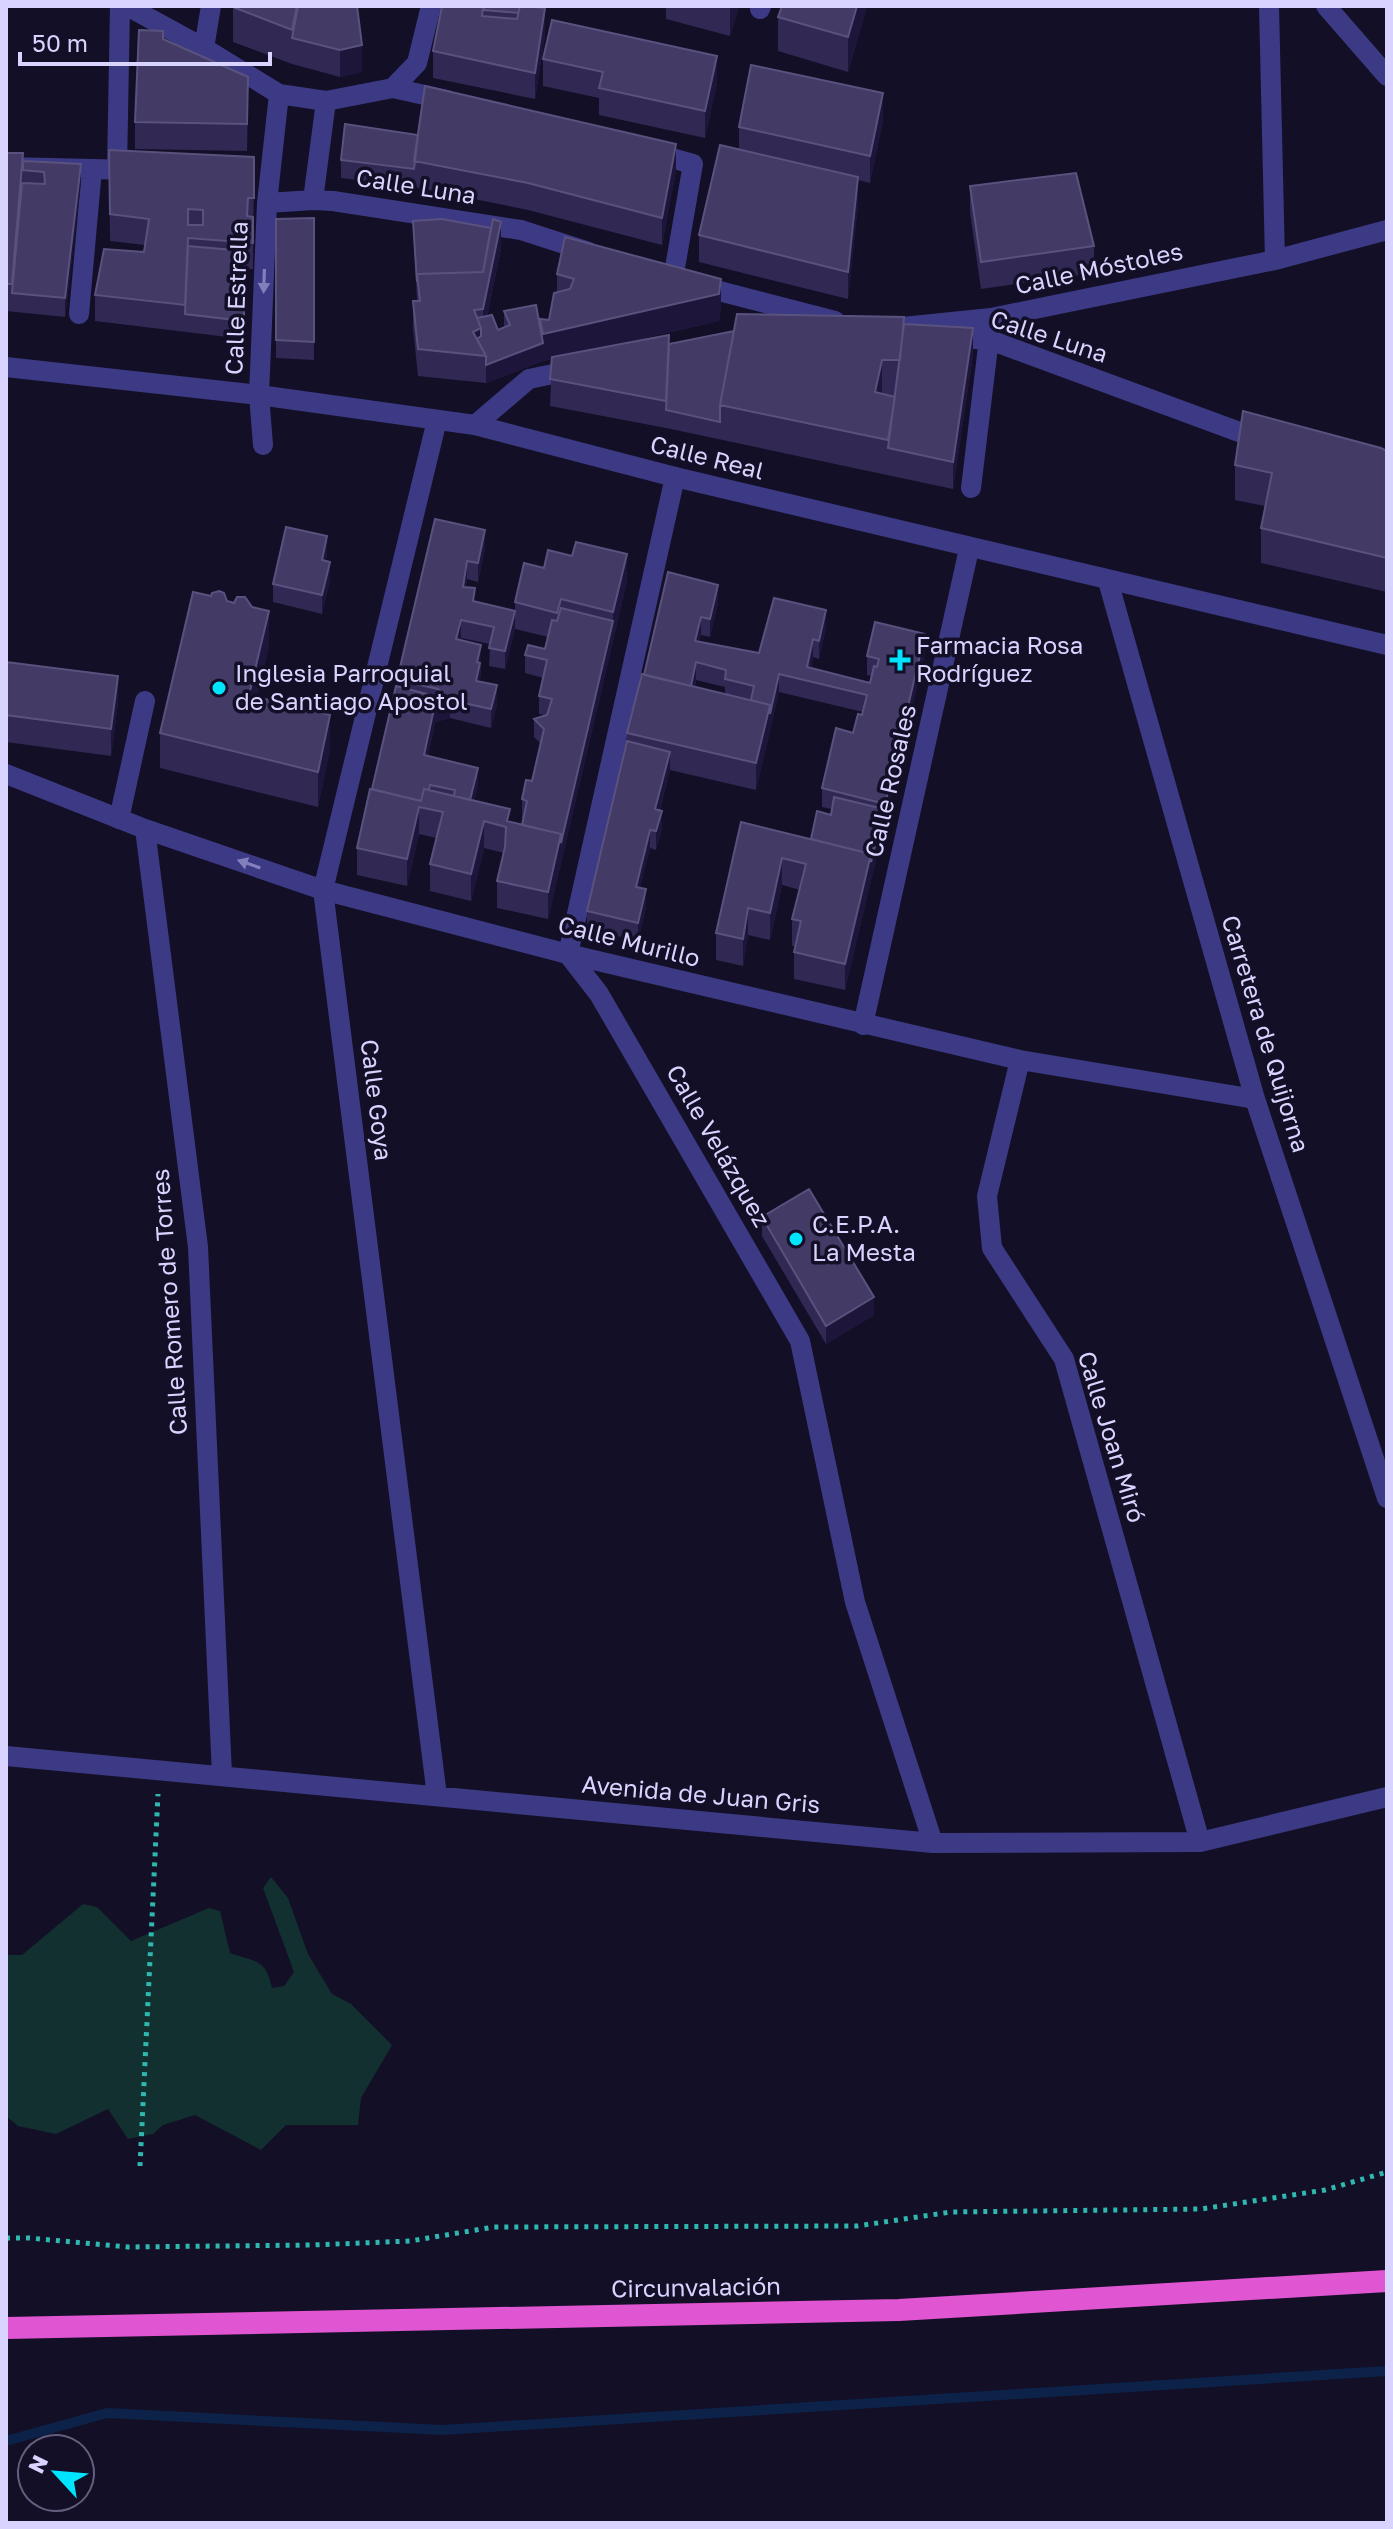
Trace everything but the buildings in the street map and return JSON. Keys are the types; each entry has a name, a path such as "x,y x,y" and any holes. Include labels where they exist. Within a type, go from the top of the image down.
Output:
{"highway":[{"name":"Circunvalación","path":"6,2328 899,2310 1387,2281"}],"street":[{"path":"117,169 120,6"},
{"path":"127,6 279,94 326,101 393,88 470,105"},
{"path":"204,48 211,6"},
{"path":"393,88 417,63 431,6"},
{"path":"1269,6 1275,260"},
{"path":"1326,6 1387,76"},
{"name":"Calle Estrella","path":"263,445 259,395 267,203 261,173 279,94"},
{"path":"313,200 326,101"},
{"name":"Calle Luna","path":"635,147 693,164 665,277 860,329 990,340 1242,433 1286,444"},
{"path":"6,167 147,170"},
{"path":"79,314 92,169"},
{"name":"Calle Luna","path":"267,203 333,201 521,230 612,259"},
{"name":"Calle Móstoles","path":"807,333 991,318 1275,260 1387,230"},
{"path":"971,488 991,318"},
{"path":"475,425 529,379 590,366"},
{"name":"Calle Real","path":"6,367 259,395 475,425 969,549 1387,645"},
{"name":"Calle Goya","path":"437,420 323,890 437,1796"},
{"path":"568,954 675,477"},
{"name":"Calle Rosales","path":"863,1025 969,549"},
{"name":"Carretera de Quijorna","path":"1108,581 1255,1099 1387,1498"},
{"path":"119,819 145,701"},
{"name":"Calle Murillo","path":"6,774 145,829 323,890 568,954 1020,1060 1255,1099"},
{"name":"Calle Romero de Torres","path":"145,829 198,1247 222,1775"},
{"name":"Calle Velázquez","path":"568,954 599,994 800,1341 855,1602 933,1843"},
{"name":"Calle Joan Miró","path":"1020,1060 987,1196 992,1248 1064,1359 1200,1842"},
{"name":"Avenida de Juan Gris","path":"6,1756 933,1843 1200,1842 1387,1797"}],"path":[{"path":"140,2166 160,1769"},
{"path":"6,2238 128,2247 312,2245 410,2241 494,2227 857,2226 951,2212 1201,2209 1325,2190 1387,2172"}],"green space":[{"path":"271,1877 288,1898 308,1954 332,1994 351,2004 392,2045 361,2098 358,2125 286,2125 261,2150 195,2115 163,2125 153,2134 128,2139 108,2109 56,2134 18,2126 6,2116 6,1955 22,1955 83,1904 97,1907 131,1941 209,1908 220,1911 230,1953 253,1960 263,1967 272,1988 284,1986 294,1972 263,1888"}],"waterway":[{"path":"6,2441 107,2413 443,2430 1387,2371"}],"place":[{"name":"Farmacia Rosa Rodríguez","path":"900,660"},
{"name":"Inglesia Parroquial de Santiago Apostol","path":"219,688"},
{"name":"C.E.P.A. La Mesta","path":"796,1239"}]}
